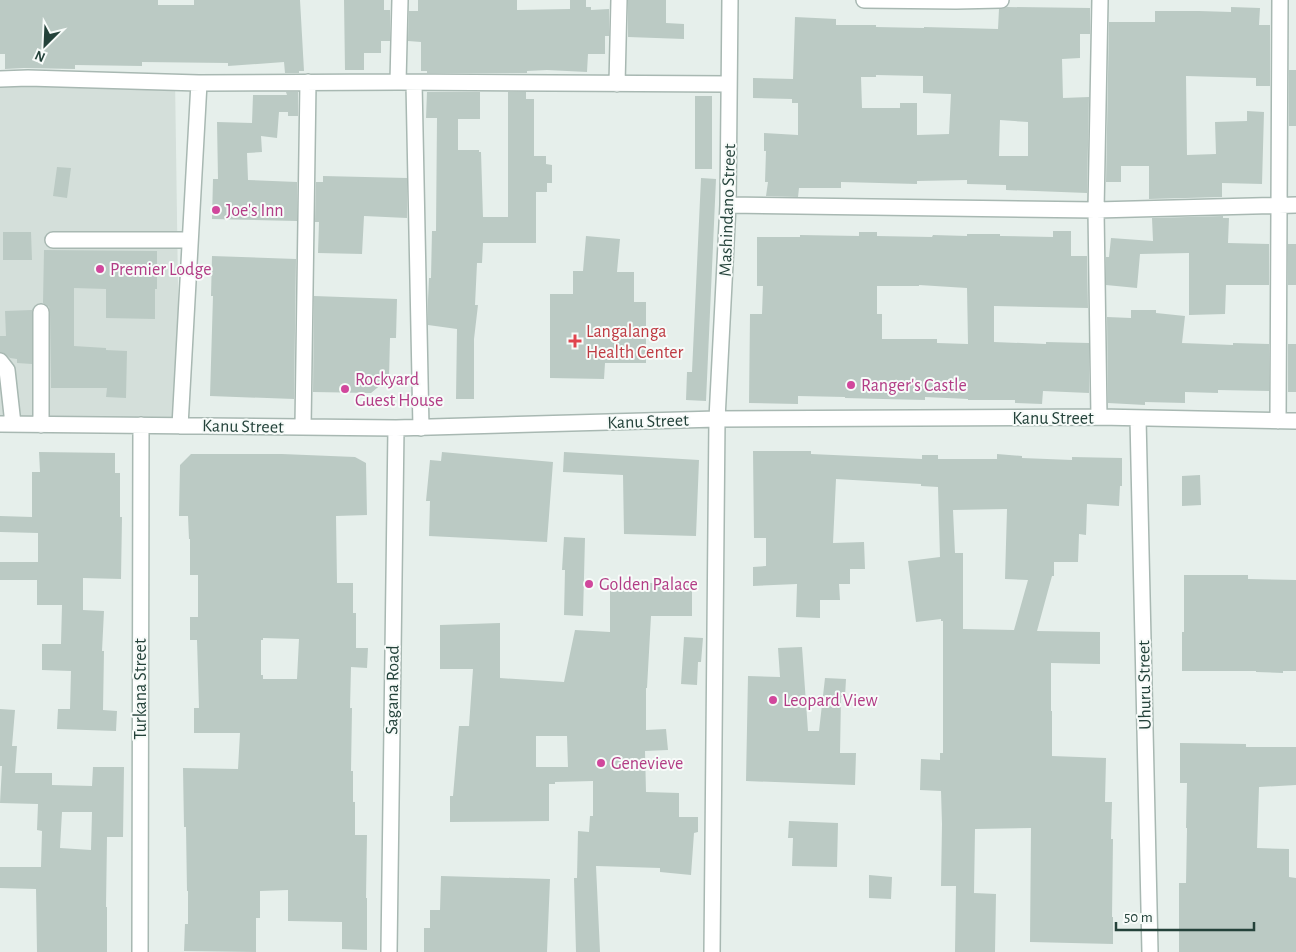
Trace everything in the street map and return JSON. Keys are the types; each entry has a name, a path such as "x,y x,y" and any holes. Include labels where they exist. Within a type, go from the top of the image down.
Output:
{"street":[{"path":"398,82 400,0"},
{"path":"617,84 619,0"},
{"name":"Mashindano Street","path":"712,952 717,419 728,205 730,0"},
{"path":"864,0 956,2 1001,0"},
{"path":"1099,418 1096,210 1100,0"},
{"path":"1278,421 1280,0"},
{"path":"0,79 28,78 199,83 729,84"},
{"path":"303,427 308,82"},
{"path":"414,82 421,428"},
{"path":"180,426 199,83"},
{"path":"728,205 1096,210 1296,205"},
{"path":"53,240 190,240"},
{"path":"41,312 41,425"},
{"path":"0,361 7,370 6,424"},
{"name":"Kanu Street","path":"6,424 421,428 717,419 1138,418 1296,421"},
{"name":"Uhuru Street","path":"1138,418 1150,952"},
{"name":"Turkana Street","path":"140,952 141,426"},
{"name":"Sagana Road","path":"389,952 396,428"}],"shaded area":[{"path":"175,78 180,426 0,425 0,79"}],"building":[{"path":"0,0 158,0 158,5 194,5 194,0 300,0 304,71 285,73 284,62 228,66 228,63 142,62 142,66 75,65 75,69 5,69 5,54 0,54"},
{"path":"344,0 384,0 384,10 390,10 390,41 381,41 381,53 364,53 364,70 345,70"},
{"path":"418,0 517,0 517,10 570,9 570,0 586,0 586,7 591,7 591,10 609,9 609,36 605,36 605,54 588,54 587,72 547,70 527,71 527,73 427,73 427,71 421,71 421,42 408,41 409,11 418,11"},
{"path":"628,0 666,0 666,23 684,24 684,39 628,37"},
{"path":"1007,7 1090,8 1090,34 1080,34 1080,58 1062,59 1063,98 1089,97 1087,193 1006,190 1006,185 967,184 967,180 917,181 917,184 841,182 841,188 799,188 798,197 766,196 768,182 765,182 766,151 764,151 764,133 798,135 798,103 792,103 792,99 753,98 753,78 793,79 795,17 836,19 836,25 998,29 999,9","holes":["876,75 923,76 923,93 951,94 949,134 917,135 917,103 900,103 900,108 862,108 861,77 876,77","1000,120 1028,122 1028,156 999,156"]},
{"path":"1231,7 1260,8 1259,25 1270,25 1270,86 1256,86 1256,78 1186,76 1187,155 1216,154 1215,122 1247,121 1247,111 1264,112 1262,184 1222,183 1222,197 1149,199 1149,166 1121,166 1121,182 1106,182 1109,22 1155,22 1155,11 1231,12"},
{"path":"1289,70 1296,70 1296,126 1289,126"},
{"path":"286,92 298,92 298,116 288,116 288,112 279,112 277,138 261,136 262,152 247,153 248,180 297,182 297,221 212,219 213,179 218,179 217,122 252,123 253,95 287,95"},
{"path":"427,92 480,92 480,119 458,119 458,150 479,150 481,152 483,217 508,217 508,92 526,92 526,99 534,99 534,156 546,156 546,164 552,165 552,183 547,183 547,192 536,192 536,243 483,243 482,263 477,263 475,305 478,305 474,339 474,399 456,399 457,329 428,325 432,231 436,231 437,118 426,118"},
{"path":"695,96 712,96 712,169 695,169"},
{"path":"57,167 71,168 67,198 53,196"},
{"path":"323,176 407,178 407,218 364,216 362,254 318,253 319,222 315,222 316,182 323,182"},
{"path":"701,178 716,179 706,401 686,400 687,372 692,372"},
{"path":"1223,216 1223,218 1229,218 1228,243 1269,244 1269,285 1226,285 1225,314 1189,315 1189,253 1140,254 1137,288 1106,285 1106,257 1109,257 1111,238 1153,241 1152,218"},
{"path":"1053,231 1071,231 1071,256 1087,256 1088,308 994,306 994,342 1089,343 1089,393 1043,391 1042,404 1015,403 1015,400 968,400 925,397 925,400 798,396 798,404 749,403 750,314 762,314 763,286 757,286 757,237 800,237 800,235 859,236 859,232 877,232 877,236 932,237 933,235 967,236 967,234 1000,234 1000,236 1053,237","holes":["919,285 967,288 968,344 937,343 937,339 882,339 882,314 877,314 877,286"]},
{"path":"3,232 31,232 32,260 3,260"},
{"name":"Langalanga Health Center","path":"586,236 620,239 617,272 634,272 634,302 646,302 646,363 605,363 604,379 550,378 550,294 573,294 573,271 583,271"},
{"path":"1288,244 1296,244 1296,285 1288,285"},
{"path":"44,250 157,251 155,319 106,318 106,289 74,288 74,346 127,351 126,398 106,397 107,388 51,388 50,312 49,307 43,303"},
{"path":"212,256 296,259 294,399 210,396 213,296 211,296"},
{"path":"314,296 397,299 396,338 390,338 389,378 371,393 313,392"},
{"path":"32,310 32,364 17,363 17,359 10,358 0,352 0,336 6,336 5,311"},
{"path":"1131,310 1156,310 1156,313 1185,316 1182,343 1269,344 1269,391 1218,390 1218,393 1185,392 1185,403 1145,402 1145,405 1108,403 1107,317 1131,318"},
{"path":"1288,344 1296,344 1296,392 1288,392"},
{"path":"753,451 811,451 811,454 922,459 922,455 938,455 938,459 997,459 997,454 1022,456 1022,458 1072,460 1072,457 1122,458 1122,486 1120,486 1119,506 1087,504 1086,535 1079,534 1078,562 1054,562 1054,576 1052,576 1037,631 1100,632 1100,664 1051,663 1052,756 1106,758 1105,802 1112,802 1113,944 1030,942 1031,828 975,829 974,893 996,894 995,952 955,952 956,886 941,886 941,791 920,790 921,759 940,760 940,753 943,753 943,621 941,619 916,622 908,561 940,557 938,487 921,486 921,484 836,479 833,543 864,542 865,569 850,569 850,584 839,584 840,600 820,600 820,618 796,617 797,584 753,586 753,567 766,566 766,538 754,538","holes":["1007,509 1005,579 1028,580 1014,630 963,629 963,553 955,553 953,510"]},
{"path":"39,452 115,453 115,473 120,473 120,517 122,517 121,579 83,578 83,610 104,611 102,651 104,651 103,710 117,711 116,731 57,729 58,709 70,709 71,671 42,670 42,644 61,644 62,605 37,605 37,580 0,580 0,562 38,562 38,533 0,532 0,516 32,517 32,472 40,472"},
{"path":"442,452 553,462 547,542 429,536 430,501 426,501 430,460 441,461"},
{"path":"564,452 699,460 696,536 624,534 623,475 563,472"},
{"path":"191,454 282,454 355,457 366,463 367,515 336,516 337,583 353,583 353,613 356,613 356,648 368,648 367,668 351,667 350,708 352,708 351,771 353,771 353,802 355,802 355,835 367,835 367,950 342,949 342,922 288,921 288,890 260,891 260,918 256,918 256,952 184,951 185,924 188,924 188,891 183,768 238,769 240,733 194,733 194,708 199,708 197,640 190,640 190,617 198,617 198,575 190,575 188,516 179,516 180,465","holes":["263,638 299,639 297,679 263,679 263,675 261,675 261,640"]},
{"path":"1200,475 1201,505 1182,506 1182,476"},
{"path":"564,537 585,538 583,616 564,615 565,570 562,570"},
{"path":"1184,575 1248,575 1248,579 1296,580 1296,671 1283,671 1283,673 1182,671"},
{"path":"610,583 692,583 692,616 651,616 646,688 646,730 666,729 668,750 645,751 646,792 679,793 679,817 698,817 698,832 694,833 691,875 660,872 660,868 596,866 600,952 576,952 574,878 577,878 578,831 589,832 590,816 593,816 593,781 555,782 555,784 549,784 549,821 450,822 450,796 453,796 459,726 469,726 473,669 440,669 440,625 500,623 500,678 564,682 575,630 610,632","holes":["536,736 567,736 568,767 536,767"]},
{"path":"684,637 703,638 701,662 698,662 697,685 681,684"},
{"path":"802,647 808,731 819,731 825,678 846,679 845,697 841,697 840,753 856,753 855,785 746,781 748,676 780,677 778,648"},
{"path":"0,709 15,710 12,746 17,746 15,773 52,773 52,785 92,786 93,767 124,767 123,837 107,837 107,952 37,952 36,889 0,888 0,867 41,867 42,831 37,830 38,804 0,803 2,766 0,766","holes":["62,812 92,812 91,850 60,848"]},
{"path":"1180,743 1246,744 1246,747 1296,747 1296,785 1259,787 1257,848 1289,849 1289,877 1296,878 1296,952 1179,952 1179,883 1186,883 1187,828 1187,783 1180,783"},
{"path":"789,821 838,823 837,867 792,866 793,838 788,838"},
{"path":"869,875 892,877 891,899 869,898"},
{"path":"441,876 550,879 547,952 424,952 424,928 430,928 430,910 440,910"}],"place":[{"name":"Joe's Inn","path":"216,210"},
{"name":"Premier Lodge","path":"100,269"},
{"name":"Langalanga Health Center","path":"575,341"},
{"name":"Ranger's Castle","path":"851,385"},
{"name":"Rockyard Guest House","path":"345,389"},
{"name":"Golden Palace","path":"589,584"},
{"name":"Leopard View","path":"773,700"},
{"name":"Genevieve","path":"601,763"}]}
